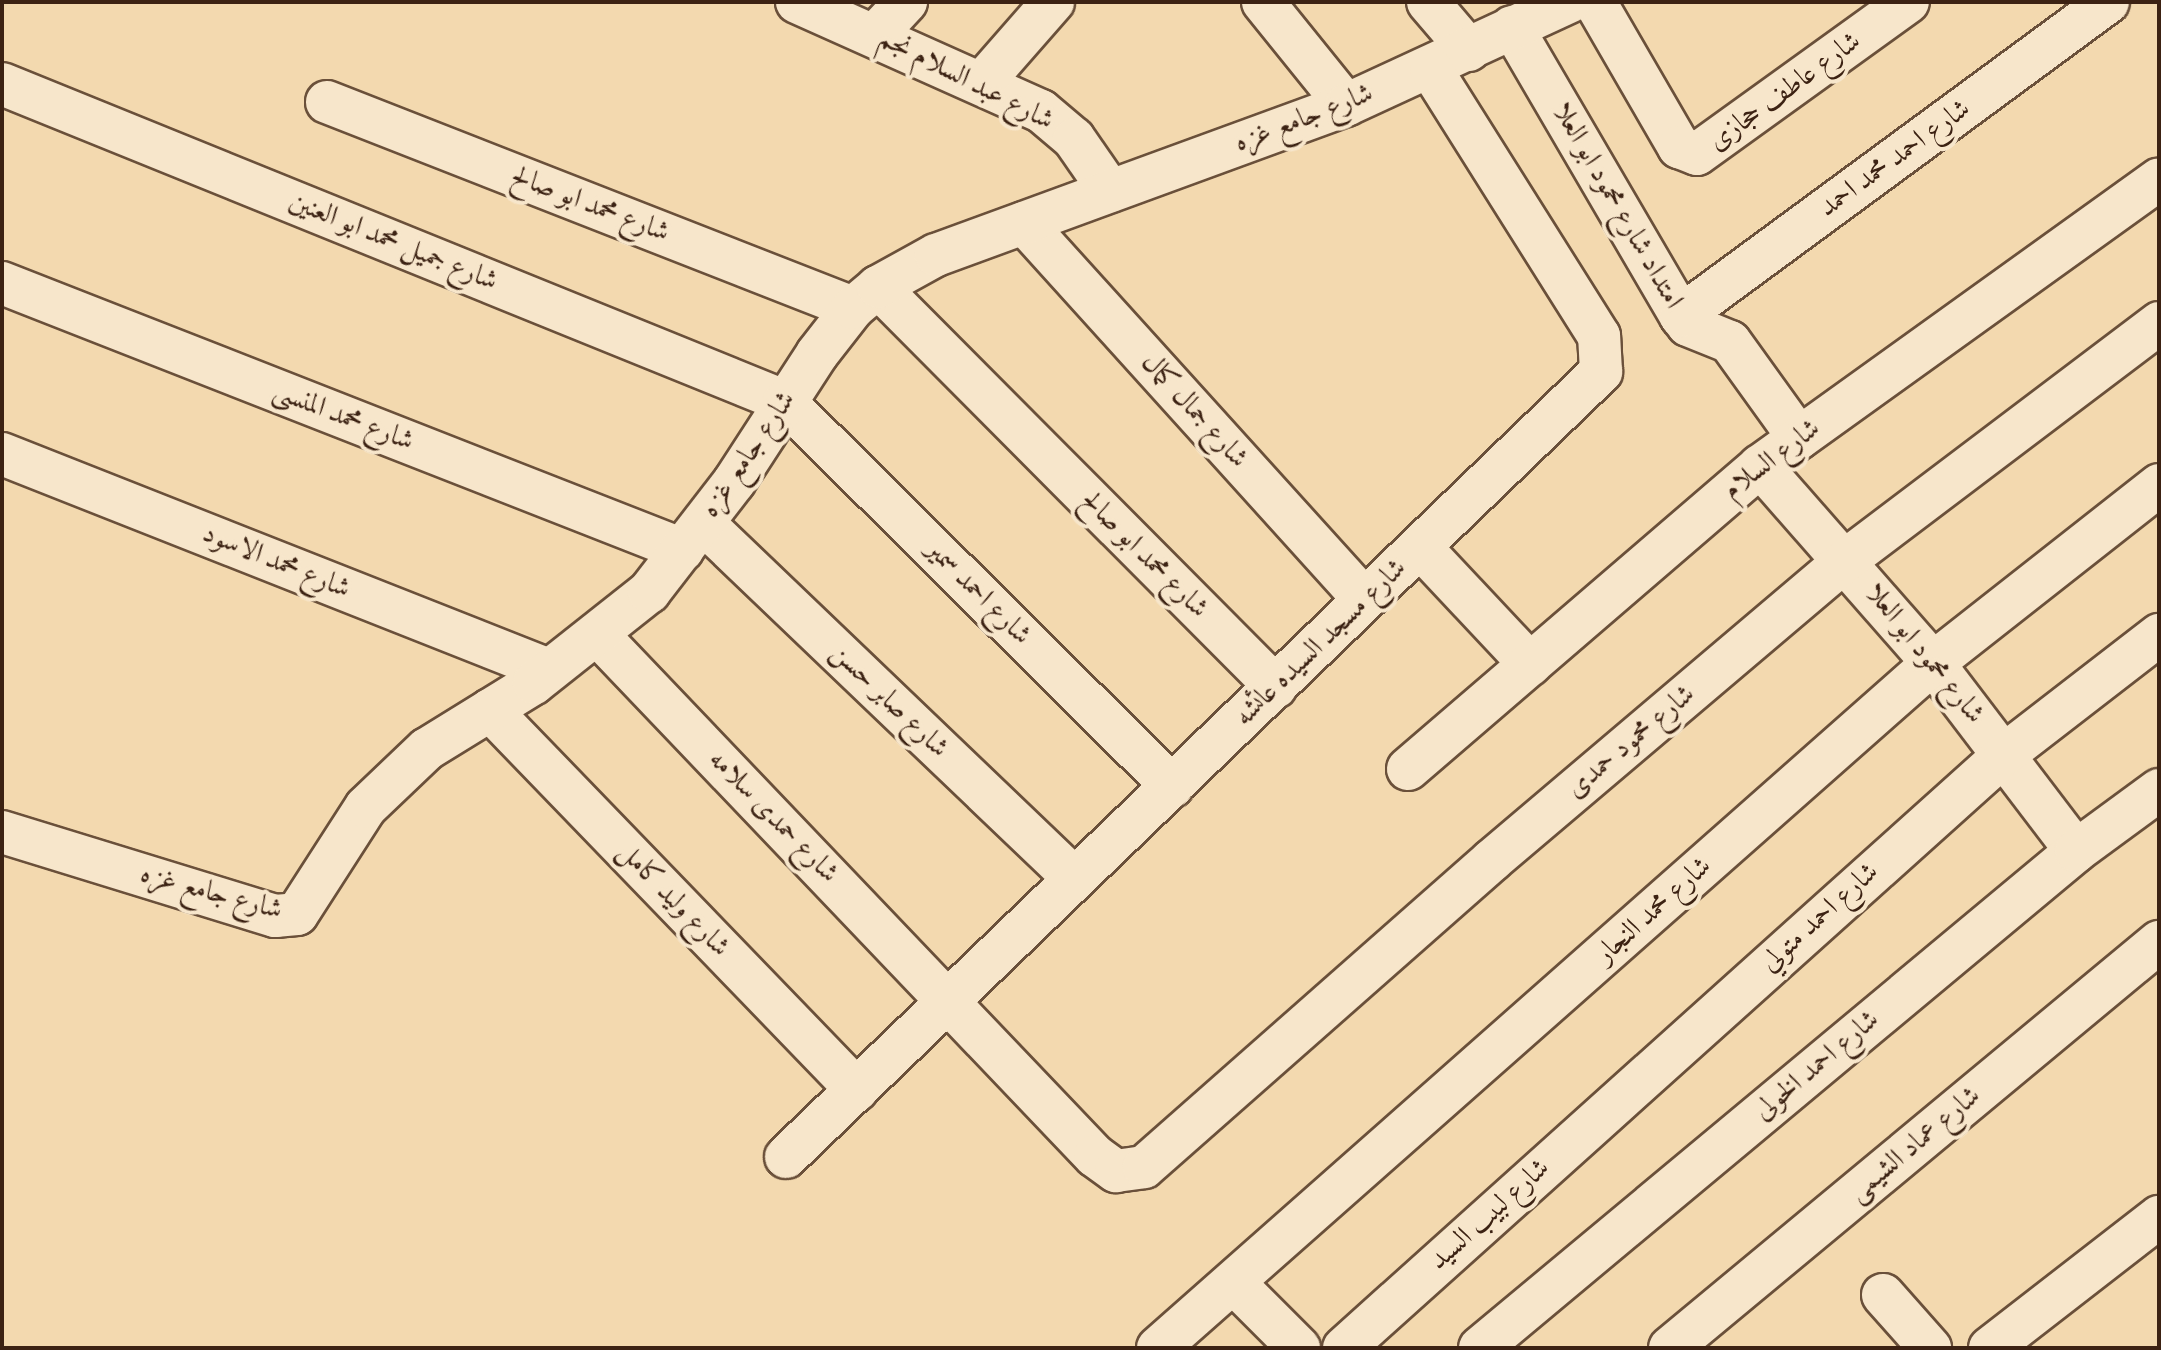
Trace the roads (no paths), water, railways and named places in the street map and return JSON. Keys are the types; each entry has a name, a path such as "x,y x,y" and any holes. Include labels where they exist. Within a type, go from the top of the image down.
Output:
{"street":[{"name":"شارع عبد السلام نجم","path":"797,2 982,83 1059,124 1110,191"},
{"path":"876,34 906,2"},
{"path":"982,83 1053,2"},
{"path":"1263,2 1346,105"},
{"path":"1428,2 1469,50"},
{"name":"شارع جامع غزه","path":"2,832 290,917 302,908 366,807 427,749 549,670 649,592 693,537 784,401 866,298 936,255 1346,105 1431,69 1512,27 1569,2"},
{"name":"شارع عاطف حجازى","path":"1595,2 1679,147 1697,154 1908,2"},
{"name":"شارع احمد محمد احمد","path":"1681,316 2108,2"},
{"name":"امتداد شارع محمود ابو العلا","path":"1512,27 1681,316 1688,325 1730,342 1799,438"},
{"name":"شارع مسجد السيده عائشه","path":"786,1157 1601,372 1604,360 1599,336 1431,69"},
{"name":"شارع جميل محمد ابو العنين","path":"2,84 784,401"},
{"name":"شارع محمد ابو صالح","path":"327,102 866,298 1276,687"},
{"name":"شارع السلام","path":"1408,769 1760,466 2159,179"},
{"name":"شارع جمال كمال","path":"1024,223 1364,599"},
{"name":"شارع محمد المنسى","path":"2,283 693,537"},
{"name":"شارع محمود حمدى","path":"1116,1171 1144,1167 1491,861 1846,560 2159,323"},
{"name":"شارع احمد سمير","path":"784,401 1172,786"},
{"name":"شارع محمد الاسود","path":"2,454 549,670"},
{"name":"شارع محمود ابو العلا","path":"1760,466 1846,560 1933,663 2076,851"},
{"name":"شارع محمد النجار","path":"1158,1348 1933,663 2159,485"},
{"name":"شارع صابر حسن","path":"693,537 1075,879"},
{"path":"1420,547 1530,664"},
{"name":"شارع حمدى سلامه","path":"597,634 949,999 1095,1156 1116,1171"},
{"name":"شارع احمد متولي","path":"1635,1083 2005,754 2159,635"},
{"name":"شارع وليد كامل","path":"490,710 857,1090"},
{"name":"شارع احمد الخولى","path":"1480,1348 2076,851 2159,790"},
{"name":"شارع عماد الشيمى","path":"1670,1348 2159,942"},
{"name":"شارع لبيب السيد","path":"1344,1348 1635,1083"},
{"path":"1990,1348 2159,1217"},
{"path":"1234,1283 1299,1348"},
{"path":"1883,1295 1930,1348"}]}
